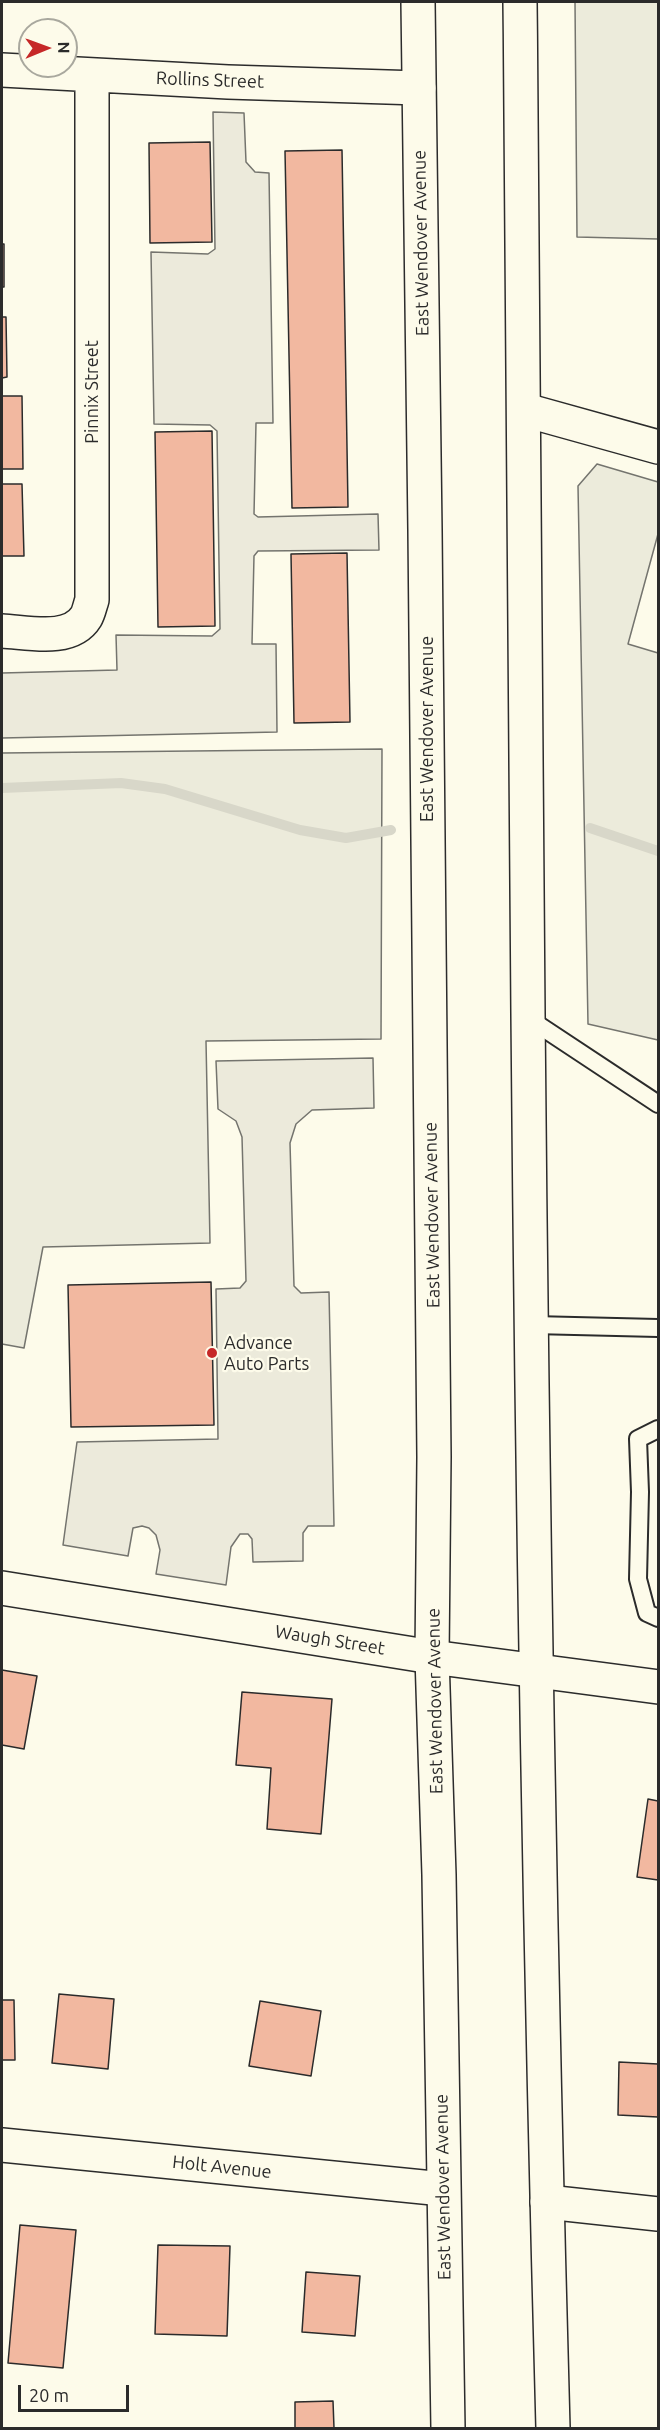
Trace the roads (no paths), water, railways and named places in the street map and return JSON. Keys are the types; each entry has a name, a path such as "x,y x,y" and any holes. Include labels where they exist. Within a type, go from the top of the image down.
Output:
{"main road":[{"name":"East Wendover Avenue","path":"418,2 434,1457 432,1657 439,1875 448,2428"},
{"path":"520,2 528,1018 547,2202 553,2428"},
{"name":"Rollins Street","path":"2,70 419,88"},
{"name":"Pinnix Street","path":"2,631 56,634 73,629 85,618 92,600 92,75"},
{"path":"525,410 658,447"},
{"name":"Waugh Street","path":"2,1588 432,1657 538,1669 658,1687"},
{"name":"Holt Avenue","path":"2,2145 443,2190"},
{"path":"547,2202 658,2214"}],"lane":[{"path":"528,1018 658,1104"},
{"path":"533,1324 658,1328"},
{"path":"658,1429 638,1439 640,1492 638,1579 647,1613 658,1618"}],"waterway":[{"path":"2,788 121,783 165,789 300,830 346,838 391,830"},
{"path":"590,828 658,851"}],"place":[{"name":"Advance Auto Parts","path":"212,1353"}]}
